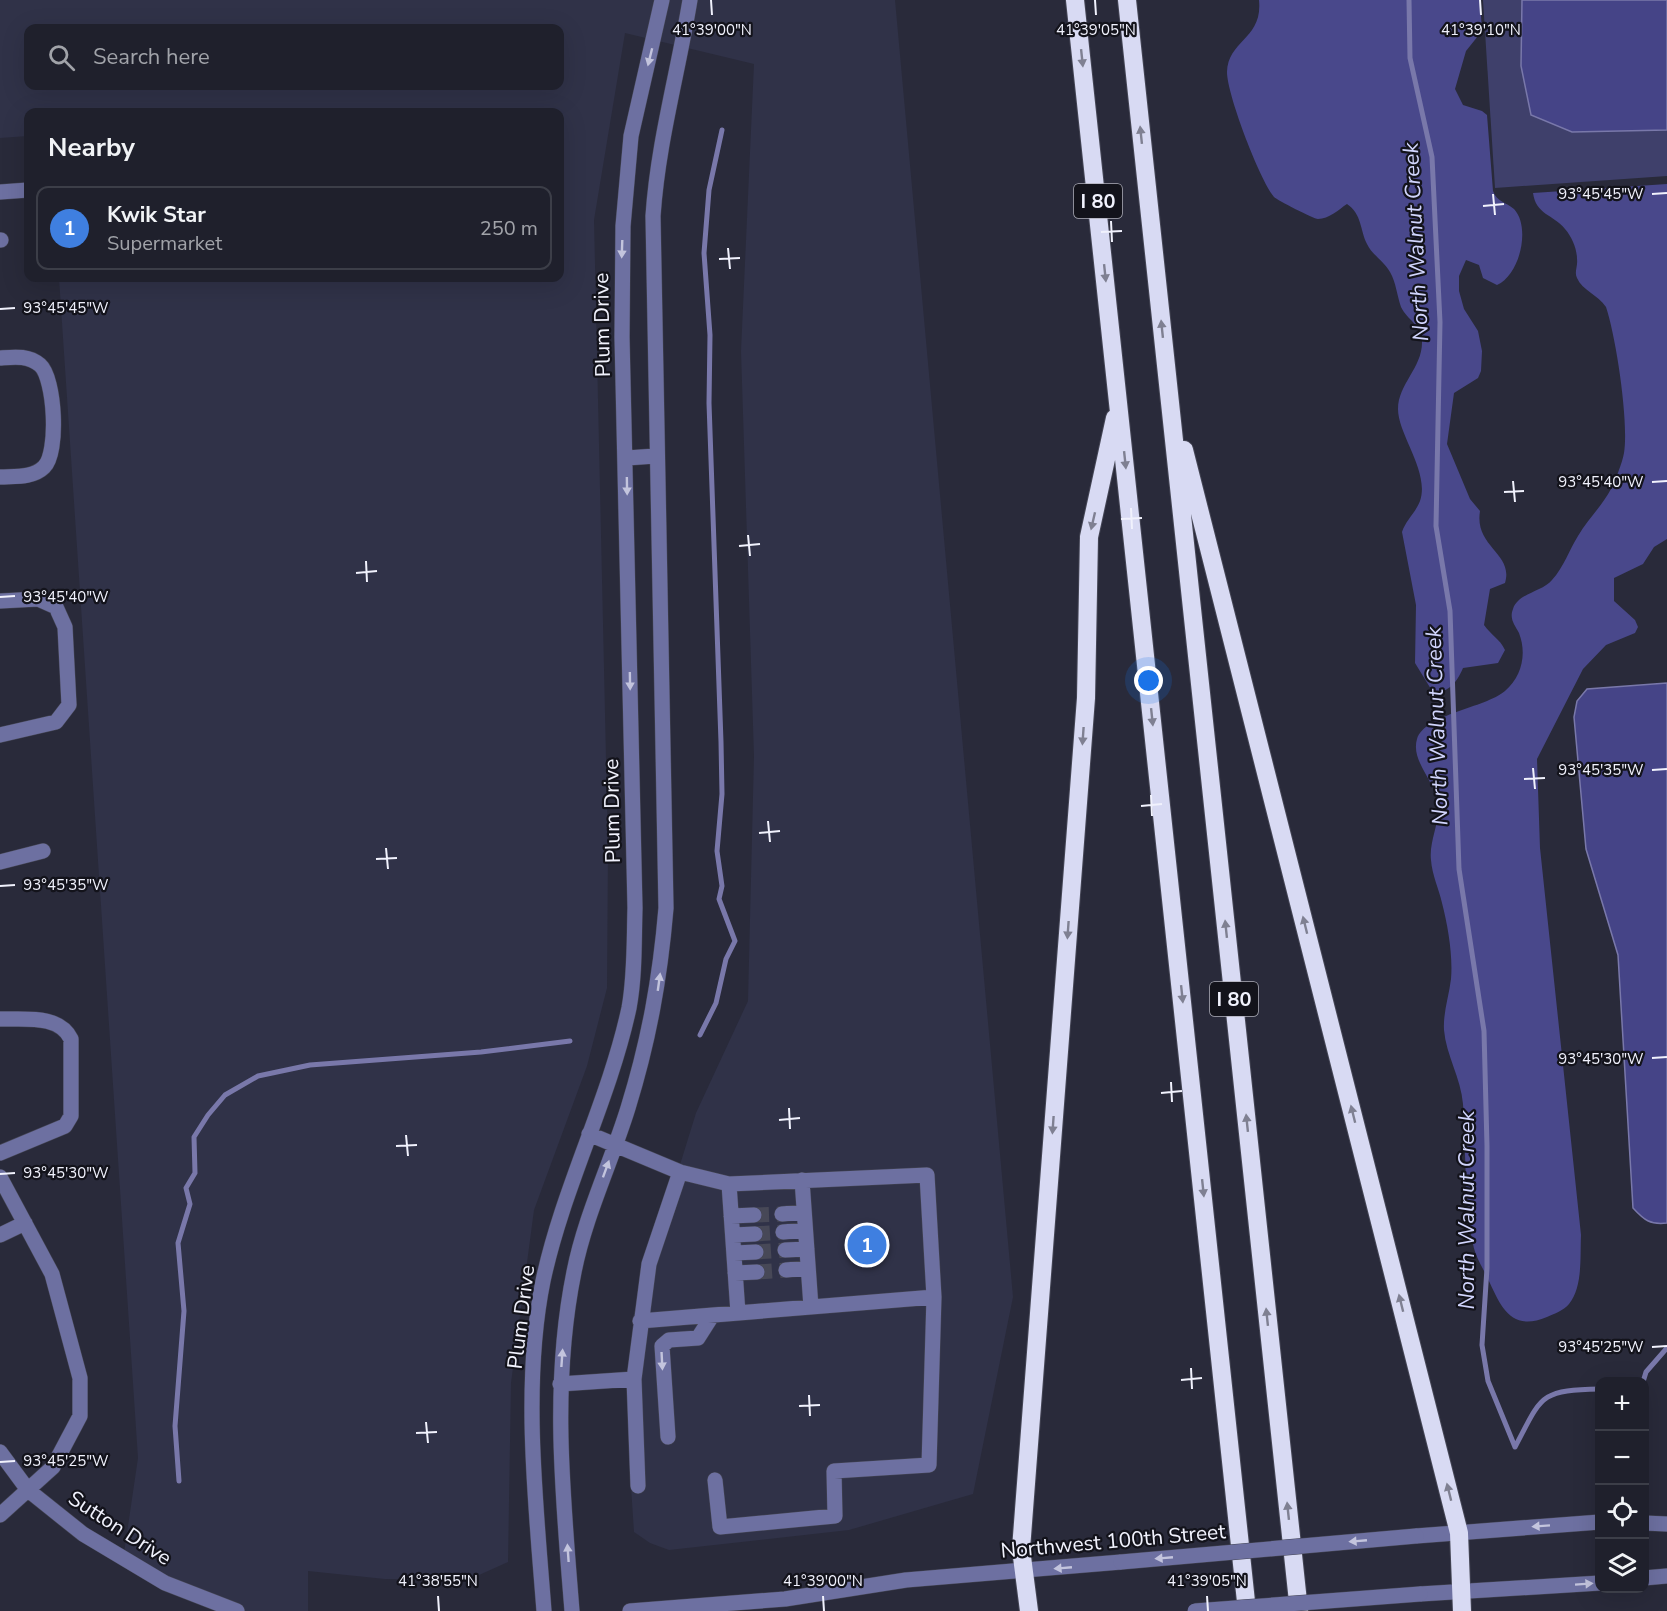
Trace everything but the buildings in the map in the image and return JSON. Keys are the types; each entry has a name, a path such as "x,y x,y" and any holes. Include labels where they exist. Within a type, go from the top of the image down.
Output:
{"highway":[{"name":"I 80","path":"1075,0 1247,1611"},
{"name":"I 80","path":"1127,0 1299,1611"},
{"path":"1168,388 1459,1533 1462,1611"},
{"path":"1029,1611 1021,1549 1086,698 1089,537 1119,402"}],"street":[{"name":"Plum Drive","path":"544,1611 535,1481 534,1360 543,1281 629,1007 633,958 635,908 627,458 622,327 622,226 632,136 662,0"},
{"path":"572,1611 559,1424 562,1353 574,1269 628,1110 654,1011 666,908 652,267 656,166 667,107 681,58 690,0"},
{"path":"0,192 24,190"},
{"path":"0,358 33,360 47,374 54,444 52,456 46,466 37,473 0,477"},
{"path":"627,458 655,456"},
{"path":"0,601 38,599 56,608 65,627 70,694 64,714 56,722 0,735"},
{"path":"0,862 43,851"},
{"path":"0,1019 52,1021 66,1029 71,1039 71,1116 65,1126 0,1153"},
{"path":"590,1134 680,1172 729,1184 927,1175 934,1297 929,1465 834,1471 835,1516 720,1527 716,1480"},
{"path":"638,1486 634,1379 640,1321 650,1264 680,1172"},
{"path":"0,1177 52,1274 80,1378 80,1416 53,1467 0,1515"},
{"path":"802,1180 811,1307"},
{"path":"729,1184 738,1313"},
{"path":"782,1214 804,1212"},
{"path":"731,1216 754,1215"},
{"path":"0,1235 25,1223"},
{"path":"783,1232 805,1230"},
{"path":"733,1235 755,1234"},
{"path":"785,1250 807,1249"},
{"path":"734,1253 756,1252"},
{"path":"786,1270 808,1268"},
{"path":"735,1273 757,1272"},
{"path":"640,1321 934,1297"},
{"path":"668,1437 662,1346 669,1340 698,1338 712,1316"},
{"path":"560,1384 634,1379"},
{"name":"Sutton Drive","path":"0,1452 28,1490 83,1534 123,1560 165,1583 237,1611"},
{"name":"Northwest 100th Street","path":"630,1611 785,1599 906,1580 1595,1522"},
{"path":"1649,1523 1667,1524"},
{"path":"1649,1578 1667,1576"},
{"path":"1195,1611 1595,1583"}],"shaded area":[{"path":"0,0 895,0 1013,1297 973,1494 849,1530 669,1550 650,1543 634,1532 629,1456 633,1317 696,1113 748,1001 754,756 741,351 754,64 625,33 594,220 608,848 607,988 587,1066 534,1210 511,1383 508,1562 468,1580 385,1579 308,1571 308,1611 237,1611 123,1560 138,1458 59,282 564,282 564,108 24,108 24,136 0,138"},
{"path":"1259,0 1480,0 1482,31 1466,51 1455,89 1463,105 1487,115 1493,191 1499,200 1514,209 1519,217 1522,238 1517,261 1512,271 1505,280 1497,285 1483,278 1479,265 1466,260 1459,276 1459,291 1464,309 1478,331 1482,351 1481,371 1478,378 1454,393 1447,444 1470,499 1480,511 1483,533 1504,564 1505,583 1490,589 1484,625 1505,650 1498,663 1463,668 1452,685 1434,694 1415,663 1416,605 1402,532 1420,501 1422,490 1421,478 1399,419 1398,409 1402,391 1419,359 1422,341 1420,331 1401,307 1392,276 1369,248 1358,217 1352,208 1347,204 1326,218 1315,218 1274,197 1261,174 1232,99 1227,72 1233,53 1256,23"},
{"path":"1483,0 1667,0 1667,176 1495,188"},
{"path":"1522,0 1667,0 1667,130 1572,132 1531,115 1521,66"},
{"path":"1667,184 1667,539 1654,547 1643,564 1614,578 1614,601 1635,620 1638,627 1635,633 1606,645 1583,669 1537,759 1540,848 1581,1252 1577,1289 1569,1304 1547,1317 1535,1321 1524,1321 1509,1314 1498,1299 1475,1253 1470,1228 1462,1094 1444,1030 1451,979 1451,961 1450,941 1431,860 1431,847 1438,816 1437,800 1417,756 1417,739 1422,730 1431,723 1496,697 1511,685 1519,672 1523,657 1519,633 1512,619 1513,609 1520,599 1548,584 1556,575 1582,530 1611,489 1624,453 1625,421 1621,380 1606,307 1579,282 1576,273 1576,251 1572,239 1560,224 1541,210 1533,193"},
{"path":"1667,683 1667,1223 1656,1223 1648,1221 1633,1208 1618,955 1586,849 1574,717 1577,701 1587,689"}],"waterway":[{"name":"North Walnut Creek","path":"1409,0 1410,58 1432,157 1440,322 1436,526 1450,611 1459,869 1484,1031 1487,1268 1482,1345 1488,1381 1515,1447"},
{"path":"700,1035 716,1003 726,959 735,941 719,899 722,886 717,851 722,794 721,742 709,403 710,335 704,253 709,190 722,130"},
{"path":"179,1481 175,1426 184,1311 178,1243 190,1204 186,1188 195,1173 194,1137 208,1115 225,1095 258,1076 310,1065 481,1052 570,1041"},
{"path":"1644,1377 1646,1372 1667,1348"},
{"path":"1515,1447 1531,1417 1545,1399 1565,1391 1595,1389"}],"tunnel":[{"path":"754,1215 782,1214"},
{"path":"755,1234 783,1232"},
{"path":"756,1252 785,1250"},
{"path":"757,1272 786,1270"}],"place":[{"name":"Kwik Star","path":"867,1245"}]}
